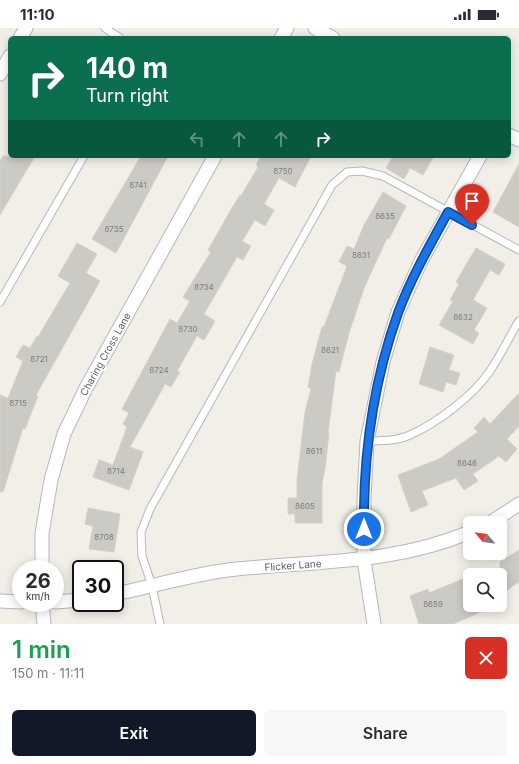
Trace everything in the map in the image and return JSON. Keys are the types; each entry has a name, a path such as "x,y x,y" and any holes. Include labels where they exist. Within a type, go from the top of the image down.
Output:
{"street":[{"path":"315,28 329,36"},
{"path":"0,74 8,60"},
{"name":"Charing Cross Lane","path":"42,560 42,533 51,480 64,434 86,388 215,158"},
{"path":"374,624 364,560 364,498 368,441 383,362 398,312 421,261 479,158"},
{"path":"501,516 519,504"},
{"name":"Flicker Lane","path":"124,592 205,573 237,569 364,560 406,553 463,535"},
{"path":"0,601 12,602"},
{"path":"43,612 44,624"}],"lane":[{"path":"105,28 117,36"},
{"path":"0,302 83,158"},
{"path":"160,624 152,586 142,556 141,532 150,509 332,185 347,172 362,171 382,176 519,250"},
{"path":"368,441 389,440 409,436 436,419 470,394 490,371 519,321"}],"building":[{"path":"3,156 8,156 8,158 34,158 0,215 0,161"},
{"path":"140,158 167,158 116,253 92,239"},
{"path":"260,158 310,158 295,187 279,178 264,204 274,210 265,226 255,220 242,241 251,246 243,260 237,257 204,314 215,321 204,340 197,336 177,371 180,372 171,387 165,384 130,447 143,452 129,490 93,477 99,460 113,465 127,427 123,424 129,413 122,409 170,319 177,323 190,301 183,297 211,252 208,250 258,167 256,165"},
{"path":"392,158 433,158 423,175 410,168 404,179 386,168"},
{"path":"519,164 519,227 493,212"},
{"path":"383,192 406,206 389,239 387,238 364,288 349,333 339,372 336,371 325,469 322,483 322,523 295,523 295,514 288,514 288,498 297,498 297,480 305,412 311,388 308,387 312,364 322,327 324,327 347,266 339,262 347,246 354,249 364,225"},
{"path":"77,243 97,254 86,273 100,281 36,395 38,396 25,429 23,428 3,492 0,492 0,395 8,398 23,361 16,357 23,345 30,348 70,283 58,276"},
{"path":"476,248 505,264 499,275 490,270 473,300 487,308 474,330 479,333 473,344 439,325 453,301 450,300 459,284 456,282"},
{"path":"430,347 454,355 449,370 460,373 456,385 446,382 443,392 419,384"},
{"path":"519,393 519,426 507,439 517,449 506,462 499,456 473,474 478,481 464,490 456,478 422,491 428,505 411,512 398,475 439,459 478,432 474,428 484,417 490,424"},
{"path":"88,508 120,514 114,552 89,549 93,526 85,524"},
{"path":"519,550 519,582 507,590 507,568 500,568 500,562 507,560 507,558"},
{"path":"463,579 463,612 481,612 453,624 419,624 410,596 428,589 429,593"}],"route":[{"path":"364,529 364,498 368,441 373,407 383,362 398,312 421,261 448,212 472,225"}]}
